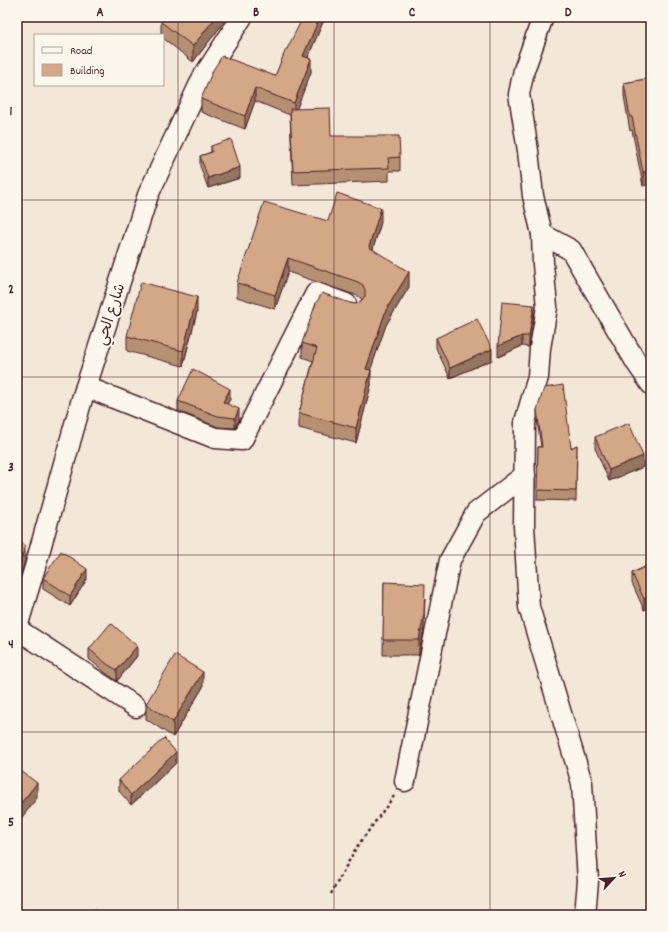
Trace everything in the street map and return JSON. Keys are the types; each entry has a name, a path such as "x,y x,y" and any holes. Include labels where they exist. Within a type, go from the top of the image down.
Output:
{"street":[{"name":"شارع الحي","path":"17,628 86,387 148,195 203,77 242,17"},
{"path":"543,17 524,70 519,94 533,196 542,234 547,307 540,348 538,377 525,422 524,526 528,607 582,782 588,881 585,915"},
{"path":"542,234 571,250 636,362 651,384"},
{"path":"86,387 215,438 242,440 316,293 354,306"},
{"path":"405,781 450,560 476,513 525,475"},
{"path":"17,628 136,707"}],"path":[{"path":"331,894 356,848 405,781"}],"building":[{"path":"164,17 216,17 193,46 161,22"},
{"path":"303,17 320,17 303,56 311,59 294,103 255,88 245,116 201,99 213,70 222,56 275,76 286,49"},
{"path":"651,78 651,171 643,172 632,117 630,117 624,83"},
{"path":"330,108 331,136 399,136 400,157 388,158 389,168 293,171 290,109"},
{"path":"231,139 240,167 208,178 200,156 212,152 211,146"},
{"path":"337,193 381,208 369,247 409,272 386,310 366,369 371,370 356,428 299,413 317,348 302,343 316,303 322,293 356,304 365,296 363,285 288,258 275,295 237,283 264,202 328,221"},
{"path":"141,282 197,297 183,351 127,336"},
{"path":"502,302 534,305 529,336 522,336 498,346"},
{"path":"477,319 492,349 450,368 436,338"},
{"path":"193,369 230,389 223,402 239,409 235,418 218,416 178,401"},
{"path":"563,385 571,448 577,445 576,491 537,490 538,447 542,447 537,410 544,388"},
{"path":"629,423 643,456 609,470 595,437"},
{"path":"17,539 25,546 17,572"},
{"path":"61,551 87,569 70,596 43,578"},
{"path":"651,564 651,596 644,599 632,573"},
{"path":"384,582 425,584 424,614 419,640 383,640"},
{"path":"111,623 137,646 117,670 89,649"},
{"path":"175,655 203,672 173,722 146,704"},
{"path":"164,738 176,752 131,795 119,780"},
{"path":"17,768 37,783 17,808"},
{"path":"94,909 103,915 90,915"}]}
